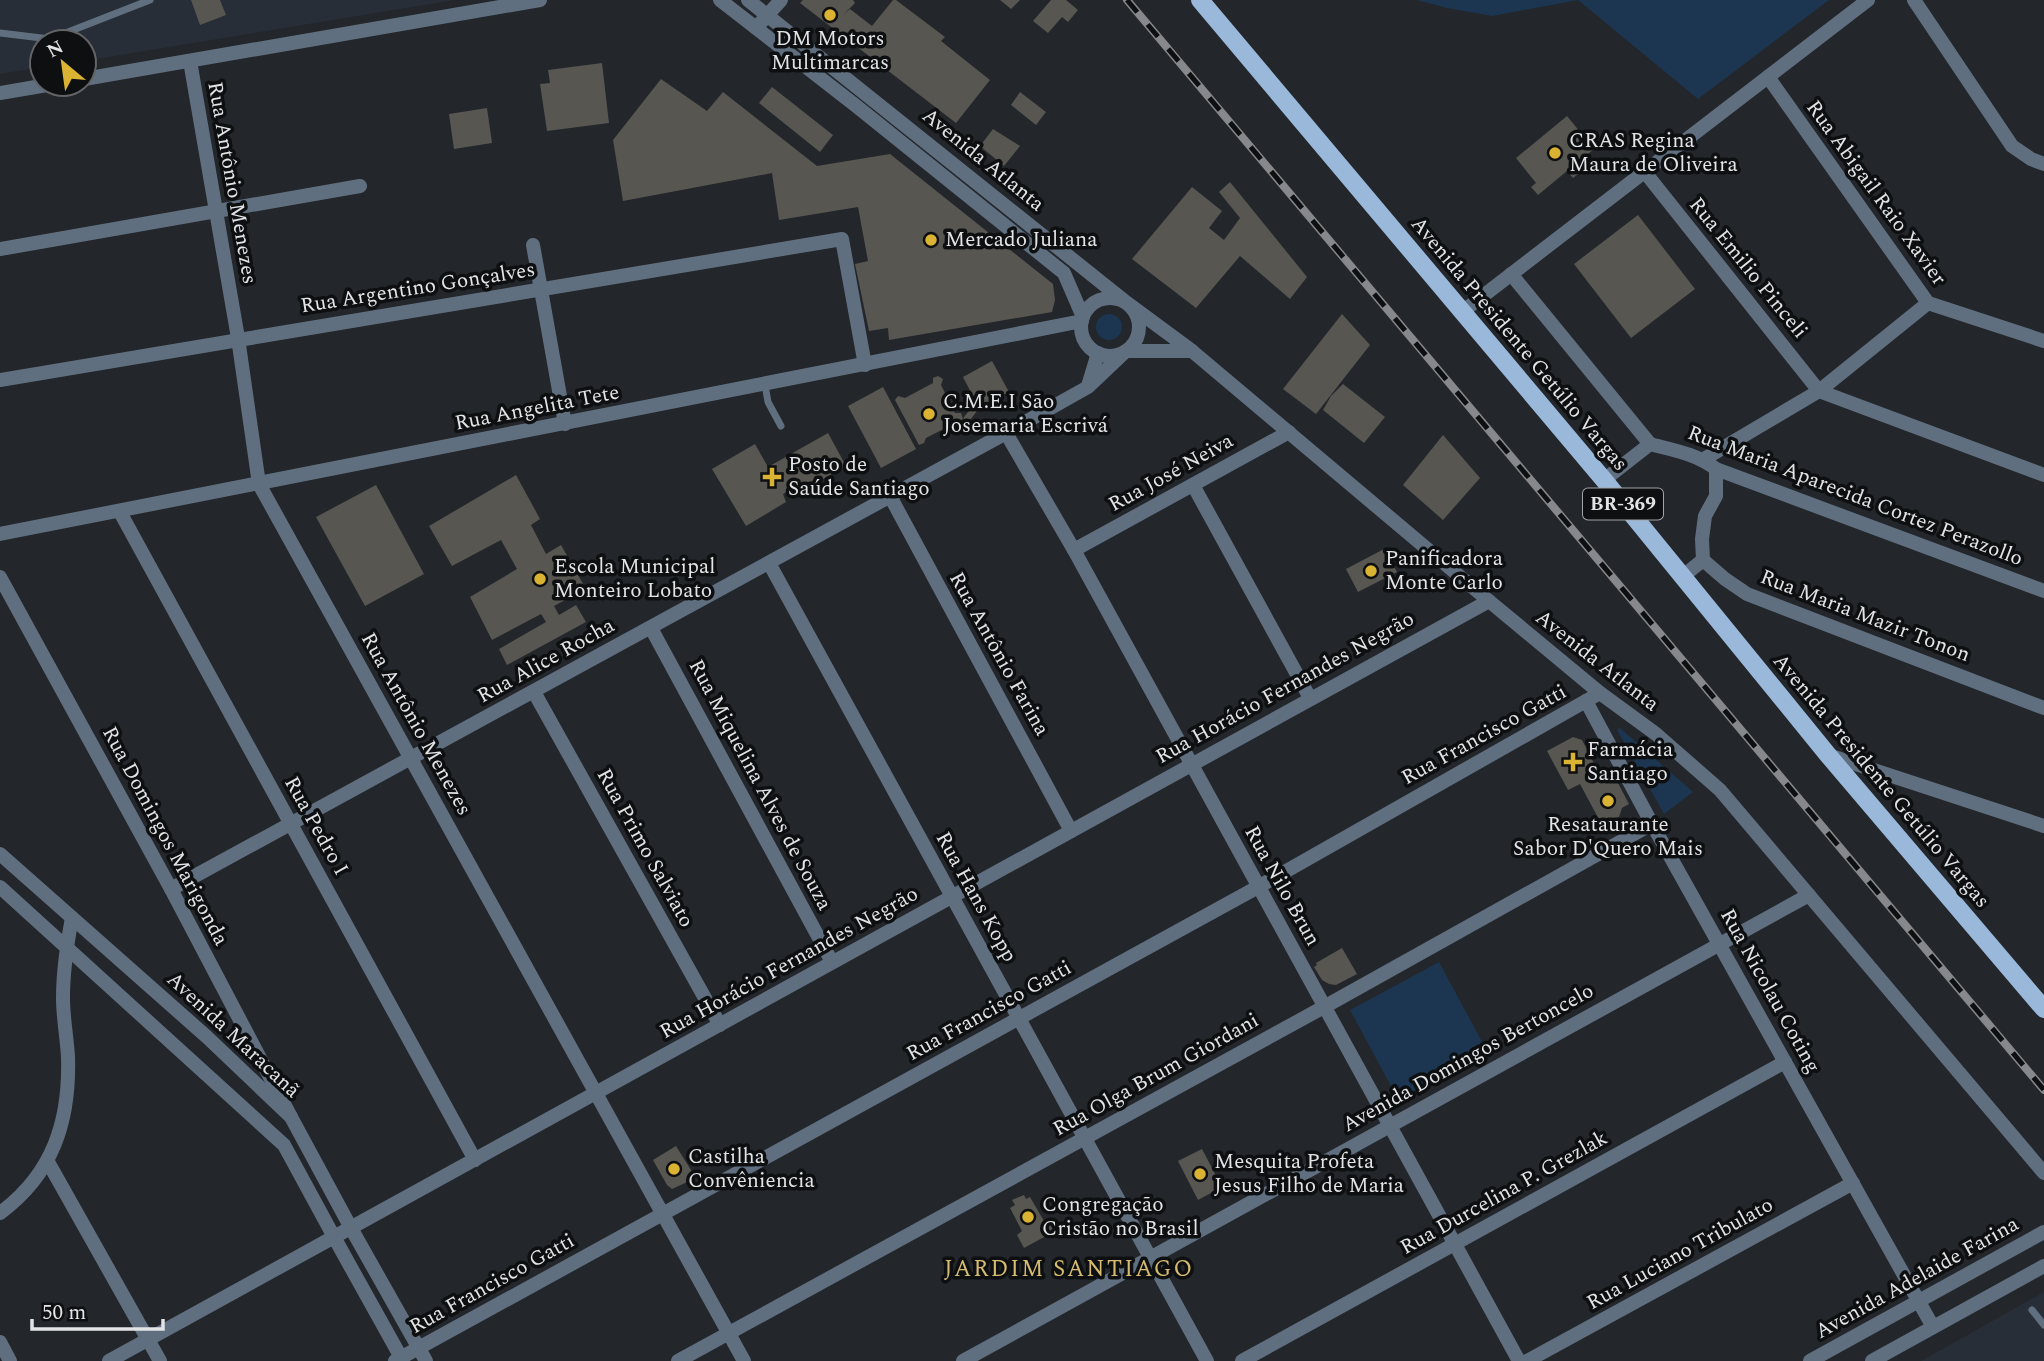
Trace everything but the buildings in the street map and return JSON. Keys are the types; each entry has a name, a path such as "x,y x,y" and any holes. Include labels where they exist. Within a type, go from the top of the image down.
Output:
{"main road":[{"name":"Avenida Presidente Getúlio Vargas","path":"1200,0 1604,480 1828,755 2044,1009"}],"street":[{"path":"98,77 540,0"},
{"name":"Avenida Atlanta","path":"720,0 1064,273 1083,319"},
{"name":"Avenida Atlanta","path":"748,0 1127,303 1192,351 1489,601 1656,734 1720,790 2041,1165"},
{"path":"756,27 781,0"},
{"path":"1462,312 1868,0"},
{"path":"1914,0 2012,146 2044,164"},
{"name":"Rua Antônio Menezes","path":"190,61 217,211 260,484 744,1361"},
{"name":"Rua Abigail Raio Xavier","path":"1768,77 1928,303 2044,341"},
{"path":"0,93 28,88"},
{"path":"855,105 866,92"},
{"name":"Rua Emilio Pinceli","path":"1644,171 1819,391"},
{"path":"0,249 360,186"},
{"name":"Rua Argentino Gonçalves","path":"0,380 238,338 842,239 865,365"},
{"path":"533,244 565,424"},
{"path":"1511,274 1650,444 1604,480"},
{"path":"1126,351 1133,344 1139,327 1134,310 1119,299 1102,299 1094,303 1083,319 1085,340 1098,353 1107,355 1126,351 1192,351"},
{"path":"1704,459 1819,391 1928,303"},
{"name":"Rua Angelita Tete","path":"0,534 765,385 1083,319"},
{"name":"Rua Alice Rocha","path":"171,889 1088,387 1126,351"},
{"path":"1088,387 1098,353"},
{"path":"1819,391 2044,475"},
{"name":"Rua José Neiva","path":"1074,550 1289,432"},
{"name":"Rua Nilo Brun","path":"1006,433 1074,550 1519,1361"},
{"name":"Rua Maria Aparecida Cortez Perazollo","path":"1650,444 1704,459 1716,469 2044,591"},
{"path":"1682,577 1703,560 1705,516 1716,496 1716,469"},
{"path":"1193,485 1310,698"},
{"name":"Rua Antônio Farina","path":"890,496 1072,831"},
{"name":"Rua Pedro I","path":"120,512 475,1160"},
{"name":"Rua Maria Mazir Tonon","path":"1703,560 1724,579 1747,594 2044,708"},
{"name":"Rua Hans Kopp","path":"769,563 1207,1361"},
{"name":"Rua Domingos Marigonda","path":"0,576 171,889 291,1117"},
{"name":"Rua Horácio Fernandes Negrão","path":"108,1361 1489,601"},
{"name":"Rua Miquelina Alves de Souza","path":"651,628 832,962"},
{"name":"Rua Primo Salviato","path":"534,692 720,1025"},
{"name":"Rua Francisco Gatti","path":"400,1360 423,1354 664,1213 1258,887 1600,692"},
{"name":"Rua Nicolau Coting","path":"1586,701 1933,1327"},
{"path":"1828,755 2044,826"},
{"name":"Rua Olga Brum Giordani","path":"678,1361 1652,824"},
{"name":"Avenida Maracanã","path":"0,854 207,1037 291,1117 423,1354"},
{"path":"0,887 284,1145 400,1360"},
{"name":"Avenida Domingos Bertoncelo","path":"963,1361 1810,895"},
{"path":"0,1213 32,1184 48,1162 63,1125 68,1092 68,1057 63,1000 66,947 72,918"},
{"name":"Rua Durcelina P. Grezlak","path":"1242,1361 1785,1062"},
{"path":"271,1131 291,1117"},
{"path":"48,1162 160,1361"},
{"name":"Rua Luciano Tribulato","path":"1527,1361 1853,1183"},
{"name":"Avenida Adelaide Farina","path":"1810,1361 2044,1232"},
{"path":"1872,1361 2044,1266"},
{"path":"371,1303 388,1293"},
{"path":"0,1342 10,1361"}],"lane":[{"path":"0,33 50,39 150,0"},
{"path":"765,385 768,402 781,426"},
{"path":"2032,1310 2044,1325"}],"shaded area":[{"path":"0,0 455,0 98,59 98,28 28,28 28,69 0,74"},
{"path":"1417,0 1578,0 1492,16"},
{"path":"1578,0 1829,0 1698,99"},
{"path":"1109,314 1118,318 1122,327 1118,336 1109,340 1100,336 1096,327 1100,318"},
{"path":"1620,728 1693,792 1664,814 1617,730"},
{"path":"1439,962 1487,1051 1398,1099 1350,1010"},
{"path":"2044,1292 2044,1361 1921,1361"}],"railway":[{"path":"1127,0 2044,1090"}],"place":[{"name":"DM Motors Multimarcas","path":"830,15"},
{"name":"CRAS Regina Maura de Oliveira","path":"1555,153"},
{"name":"Mercado Juliana","path":"931,240"},
{"name":"C.M.E.I São Josemaria Escrivá","path":"929,414"},
{"name":"Posto de Saúde Santiago","path":"772,477"},
{"name":"Panificadora Monte Carlo","path":"1371,571"},
{"name":"Escola Municipal Monteiro Lobato","path":"540,579"},
{"name":"Farmácia Santiago","path":"1573,762"},
{"name":"Resataurante Sabor D'Quero Mais","path":"1608,801"},
{"name":"Castilha Convêniencia","path":"674,1169"},
{"name":"Mesquita Profeta Jesus Filho de Maria","path":"1200,1174"},
{"name":"Congregação Cristão no Brasil","path":"1028,1217"}],"district":[{"name":"JARDIM SANTIAGO","path":"1069,1269"}]}
